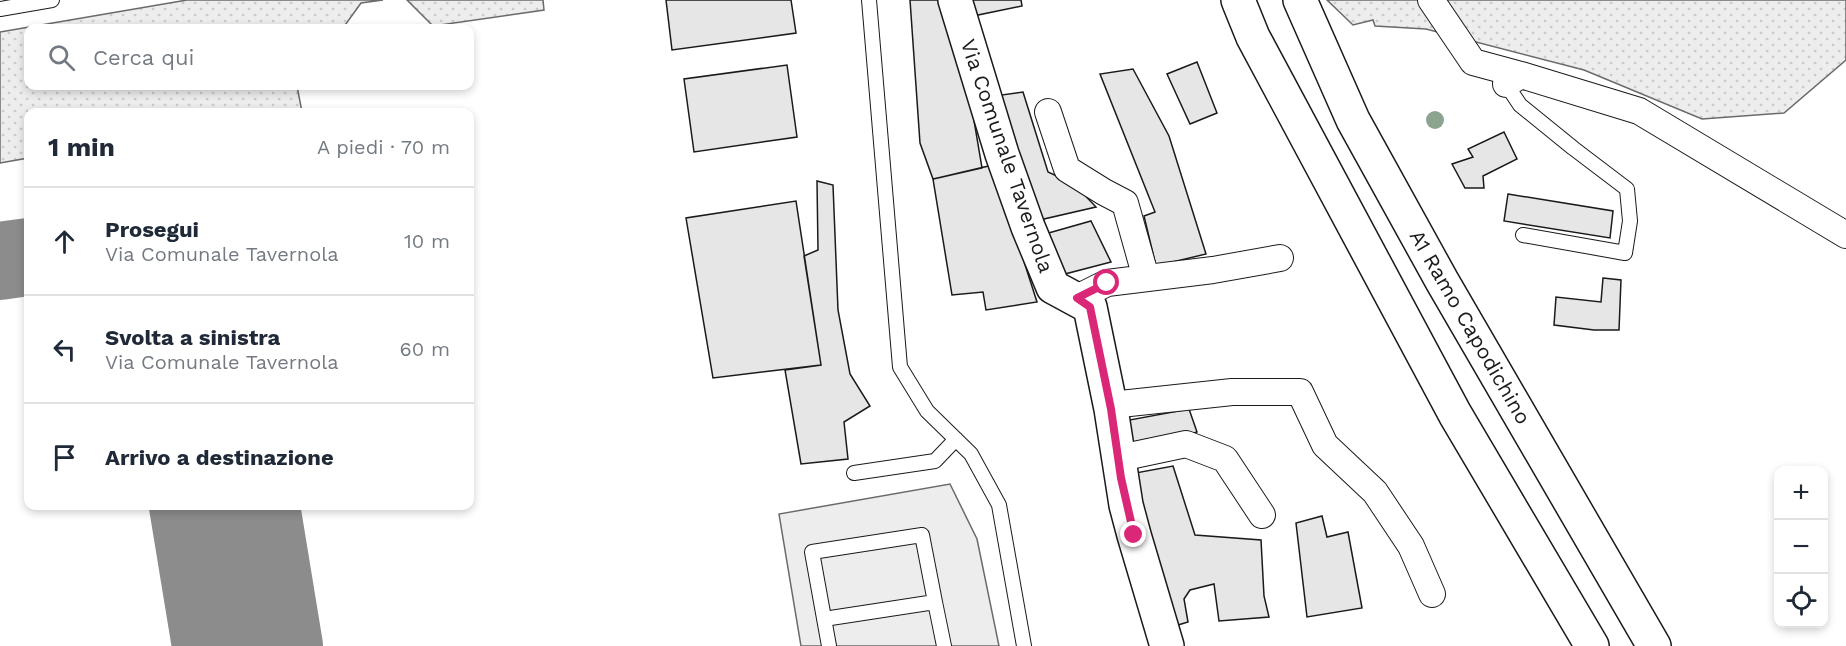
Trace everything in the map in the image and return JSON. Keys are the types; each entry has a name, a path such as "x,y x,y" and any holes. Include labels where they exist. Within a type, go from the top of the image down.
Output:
{"main road":[{"name":"Via Comunale Tavernola","path":"955,0 1002,154 1053,287 1090,307 1111,405 1121,478 1134,535 1167,646"},
{"path":"1238,0 1253,37 1455,414 1592,646"},
{"name":"A1 Ramo Capodichino","path":"1300,0 1353,120 1442,281 1654,646"}],"street":[{"path":"1431,0 1473,62 1514,79 1639,111 1846,235"},
{"path":"1048,112 1067,169 1125,203 1146,278"},
{"path":"1077,298 1107,283 1213,270 1280,258"},
{"path":"1111,405 1232,392 1300,392 1325,445 1375,492 1411,546 1432,594"},
{"path":"1120,458 1186,444 1225,459 1262,515"}],"lane":[{"path":"0,9 52,0"},
{"path":"869,0 900,367 927,411 971,454 999,505 1024,646"},
{"path":"1514,79 1520,105 1627,189 1630,221 1625,253 1523,236"},
{"path":"854,473 935,461 956,439"},
{"path":"829,646 812,552 922,535 944,646"},
{"path":"824,619 935,602"}],"shaded area":[{"path":"187,0 383,0 361,3 346,24 47,24"},
{"path":"407,0 543,0 544,10 447,24 431,24"},
{"path":"1327,0 1846,0 1846,60 1784,113 1702,119 1584,70 1426,29 1375,26 1373,20 1353,25"},
{"path":"24,28 24,90 298,90 301,108 24,108 24,159 0,163 0,32"},
{"path":"950,484 977,539 999,646 801,646 779,514"}],"building":[{"path":"666,0 791,0 796,33 672,50"},
{"path":"910,0 941,0 969,91 982,168 933,179 920,143"},
{"path":"969,0 1021,0 1022,6 973,16"},
{"path":"1197,62 1217,113 1190,124 1167,74"},
{"path":"787,65 797,137 694,152 684,79"},
{"path":"1133,69 1169,136 1206,254 1156,266 1144,216 1155,212 1100,74"},
{"path":"1023,92 1048,172 1074,184 1096,207 1035,221 994,96"},
{"path":"1504,132 1517,159 1483,176 1484,188 1465,188 1452,164 1473,157 1468,149"},
{"path":"993,165 1037,302 986,310 983,292 952,295 933,179"},
{"path":"817,181 833,185 838,310 850,374 870,406 844,422 848,459 801,464 785,370 821,365 804,256 818,250"},
{"path":"1508,194 1613,211 1610,238 1504,221"},
{"path":"796,201 821,365 713,378 686,218"},
{"path":"1091,221 1111,262 1061,275 1045,234"},
{"path":"1603,278 1621,280 1619,330 1594,330 1554,325 1556,297 1601,302"},
{"path":"1189,409 1197,432 1151,445 1147,439 1127,444 1124,421"},
{"path":"1173,466 1195,535 1261,540 1264,596 1269,617 1219,621 1214,584 1190,590 1184,599 1188,622 1178,625 1130,474"},
{"path":"1322,516 1327,537 1348,532 1362,608 1307,617 1296,523"}],"taxiway":[{"path":"0,261 24,258"},
{"path":"189,510 211,646"},
{"path":"262,510 284,646"}],"route":[{"path":"1107,283 1077,298 1090,307 1120,458 1126,505 1134,535"}]}
